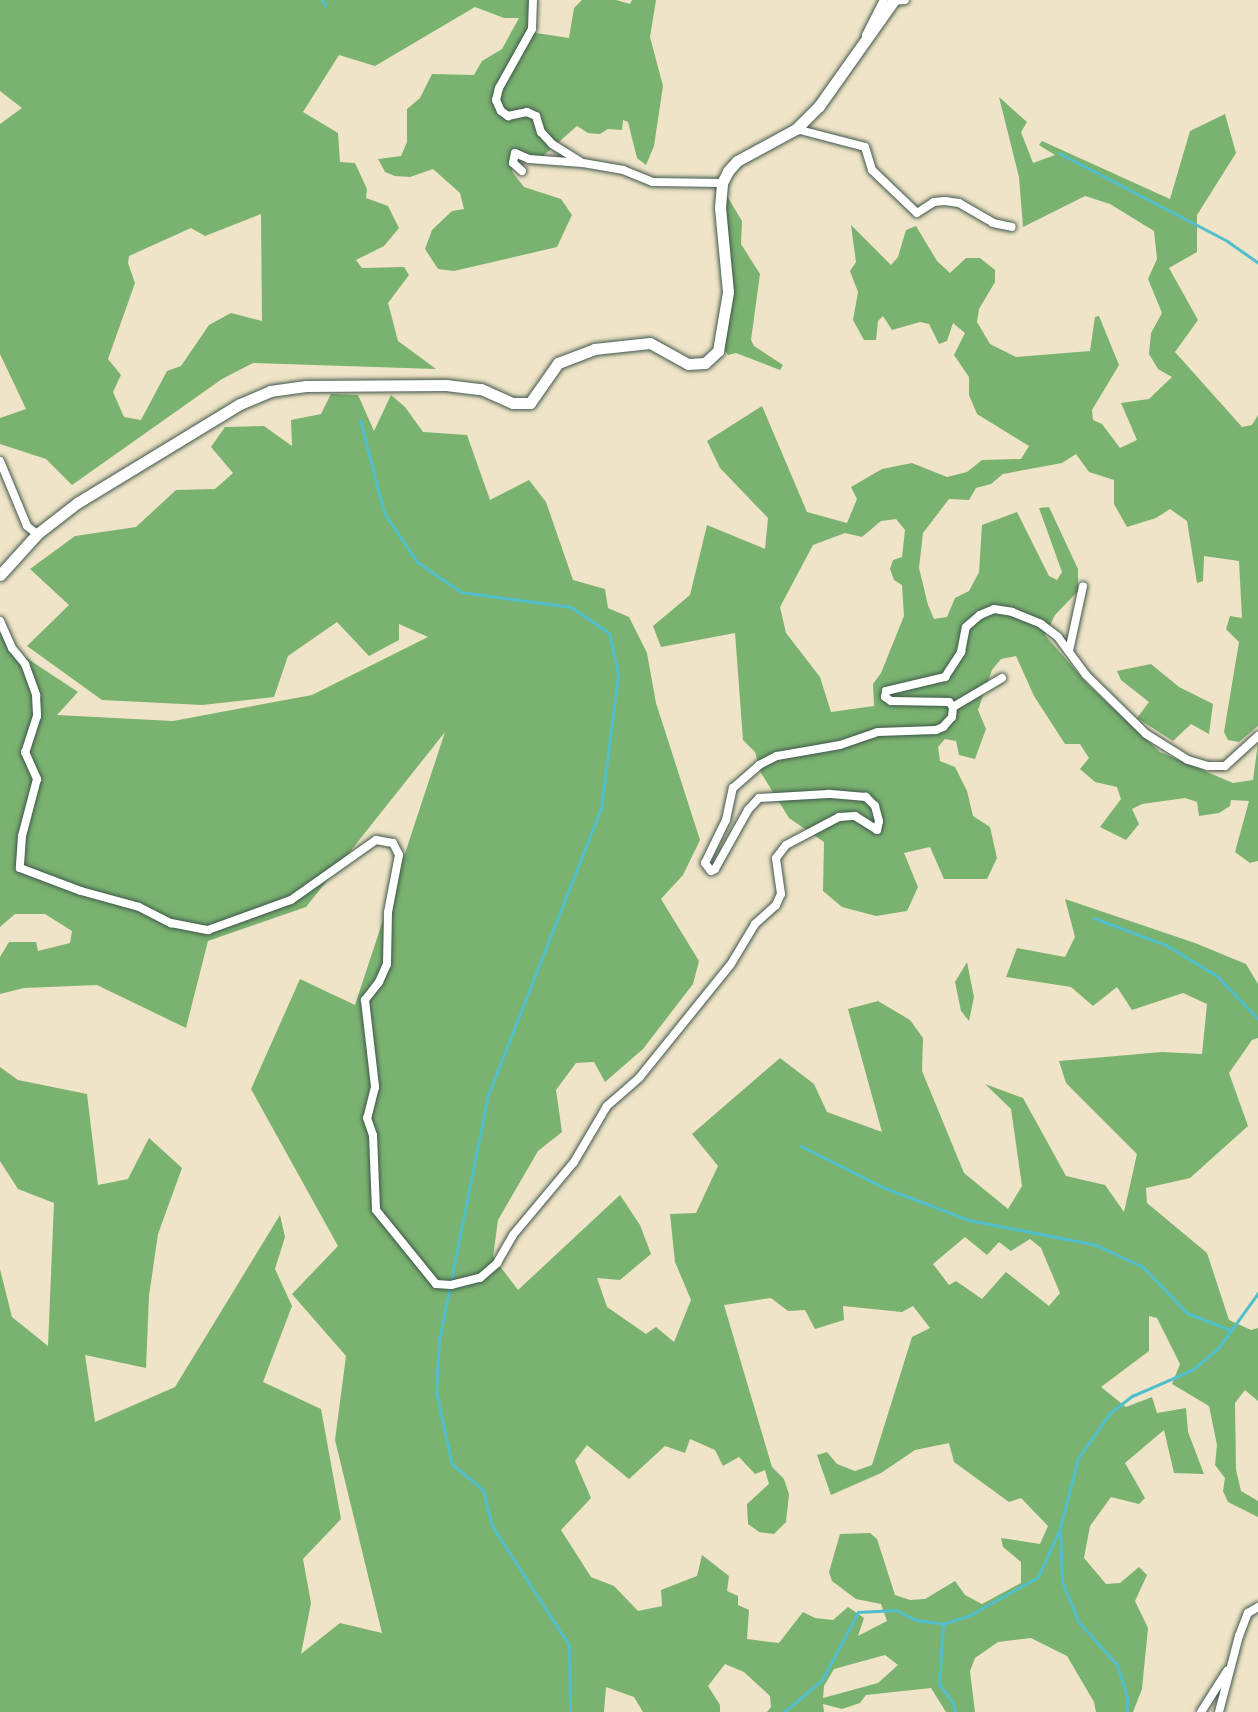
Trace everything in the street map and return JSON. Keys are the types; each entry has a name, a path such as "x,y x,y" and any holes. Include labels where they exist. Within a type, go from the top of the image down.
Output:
{"main road":[{"path":"0,575 37,534 77,503 240,404 270,391 306,386 446,385 481,389 513,403 530,403 558,363 594,349 650,343 688,364 705,363 718,351 728,292 720,207 722,183 737,161 796,129 843,76 894,0"}],"street":[{"path":"533,0 532,29 499,88 496,100 508,116 527,112 536,116 541,132 552,144 583,163"},
{"path":"796,129 865,147 872,170 917,213 934,202 959,203 993,223 1012,227"},
{"path":"522,171 513,163 515,153 529,159 623,170 653,182 722,183"},
{"path":"0,461 27,526 37,534"},
{"path":"1069,651 1083,586"},
{"path":"0,621 12,648 25,664 36,695 37,716 25,752 37,779 22,836 20,868 81,891 139,907 171,923 208,930 291,900 376,840 393,843 399,855 388,912 387,964 379,982 365,1000 375,1087 367,1118 373,1135 376,1210 436,1284 451,1285 480,1278 497,1263 513,1235 574,1162 607,1106 639,1078 731,964 755,924 776,905 781,894 776,858 786,845 839,817 855,816 877,830 879,821 875,806 866,797 828,794 759,798 748,810 711,871 705,863 726,820 733,788 777,756 840,745 878,732 936,730 952,717 953,707 949,702 891,701 885,697 886,691 945,677 961,652 966,627 980,615 994,609 1025,616 1050,631 1086,675 1146,734 1188,760 1208,766 1225,766 1258,736"},
{"path":"953,707 1002,678"},
{"path":"1219,1712 1248,1613 1258,1607"},
{"path":"1201,1712 1232,1663"}],"green space":[{"path":"0,0 530,0 536,33 569,38 574,8 582,0 616,0 630,4 632,0 656,0 650,37 663,86 654,146 646,165 637,158 628,122 623,120 622,130 608,129 600,134 588,133 577,126 543,156 509,155 513,173 524,187 561,199 572,215 557,247 454,271 438,269 425,249 432,230 452,211 464,209 460,193 433,169 410,177 395,176 385,172 378,159 401,156 407,142 407,109 420,98 432,74 474,75 482,61 502,49 519,18 504,18 475,7 375,66 339,55 303,112 338,133 340,162 355,163 367,189 366,198 388,206 399,228 384,246 356,260 362,268 404,267 409,275 388,303 398,341 436,369 253,363 222,379 72,485 46,459 0,444 0,418 26,409 0,354 0,124 22,108 0,91","holes":["261,214 262,321 231,313 209,325 181,366 167,371 141,420 124,417 113,392 121,375 108,359 135,283 128,263 129,256 191,228 205,236"]},
{"path":"999,97 1027,122 1021,132 1033,163 1055,155 1039,145 1042,141 1170,199 1190,131 1225,114 1236,153 1197,215 1197,252 1169,268 1198,320 1175,352 1242,427 1252,425 1258,415 1258,726 1239,742 1228,740 1224,732 1239,642 1226,629 1230,616 1242,618 1239,561 1204,556 1203,581 1197,583 1187,521 1170,509 1156,518 1127,527 1114,504 1114,480 1089,472 1076,454 1062,463 1003,474 991,484 976,488 969,500 949,499 923,533 919,568 928,605 934,619 947,617 955,598 969,591 979,572 982,525 1017,512 1049,576 1057,580 1062,572 1039,508 1049,507 1078,569 1078,591 1055,615 1045,635 1088,685 1160,752 1233,783 1253,780 1258,743 1258,861 1250,863 1235,852 1249,801 1231,800 1230,806 1219,813 1199,816 1197,802 1185,798 1142,804 1132,809 1139,824 1126,840 1100,827 1121,799 1117,787 1095,782 1080,769 1089,758 1080,744 1065,744 1034,696 1016,656 1001,659 992,670 978,710 986,729 975,759 959,755 956,741 945,739 938,747 940,761 955,767 967,791 973,816 990,827 997,858 987,879 944,879 930,847 904,853 918,887 907,911 876,916 842,907 823,891 824,842 789,818 761,773 755,752 743,740 735,633 661,647 653,626 690,595 707,525 765,549 768,518 720,468 707,441 762,406 807,512 847,523 857,499 851,487 882,469 912,463 947,477 967,472 982,460 1021,459 1029,446 977,414 969,395 969,377 954,355 965,333 953,323 947,341 939,344 929,324 920,322 892,330 883,316 878,321 876,340 864,340 853,320 858,292 850,271 856,262 851,225 891,265 898,257 906,230 916,226 937,261 950,273 966,258 980,258 995,270 995,282 979,309 977,322 990,344 1016,357 1090,351 1095,317 1099,316 1119,365 1092,410 1093,420 1102,424 1120,448 1137,440 1121,403 1149,399 1172,377 1158,369 1149,354 1151,333 1162,313 1148,279 1157,259 1154,231 1110,204 1085,196 1023,227 1019,177","holes":["896,519 905,530 902,557 893,560 890,569 894,580 902,585 904,616 881,673 873,684 874,706 831,712 820,677 786,633 780,607 813,545 845,533 862,537 881,521"]},
{"path":"727,196 742,221 741,244 760,274 751,340 754,346 783,365 780,370 736,353 728,355 723,348"},
{"path":"331,394 358,395 374,431 391,395 405,407 423,432 467,435 490,500 529,480 546,502 573,580 605,589 608,608 629,617 647,653 656,703 700,840 683,875 661,899 699,961 693,984 643,1049 605,1082 594,1062 576,1063 556,1090 562,1132 538,1151 498,1220 493,1257 518,1290 620,1195 640,1225 651,1254 620,1280 597,1278 607,1307 646,1334 656,1327 674,1342 691,1300 675,1262 670,1214 696,1213 718,1166 692,1134 780,1058 814,1084 827,1112 882,1132 848,1009 878,1001 910,1020 923,1038 922,1071 964,1173 1008,1209 1022,1186 1011,1109 985,1084 1023,1098 1066,1176 1105,1185 1124,1212 1137,1154 1066,1083 1059,1061 1162,1052 1202,1054 1207,1004 1183,993 1132,1010 1117,987 1093,1006 1071,987 1006,977 1017,948 1065,957 1075,937 1065,899 1195,943 1246,964 1258,984 1258,1038 1252,1040 1229,1073 1248,1126 1190,1178 1146,1188 1147,1203 1207,1253 1229,1320 1251,1330 1258,1328 1258,1401 1245,1390 1235,1403 1236,1470 1241,1491 1258,1501 1258,1517 1228,1502 1223,1491 1225,1478 1215,1465 1217,1445 1209,1406 1172,1384 1180,1364 1157,1318 1149,1316 1149,1351 1101,1387 1126,1407 1152,1397 1157,1413 1186,1408 1188,1432 1204,1474 1174,1473 1164,1430 1125,1463 1145,1498 1139,1504 1111,1497 1090,1526 1084,1558 1106,1584 1120,1583 1139,1567 1147,1575 1135,1601 1148,1628 1142,1689 1133,1712 1096,1712 1094,1702 1067,1656 1031,1638 998,1642 975,1658 970,1671 975,1712 946,1712 931,1688 866,1695 860,1703 842,1709 823,1704 824,1712 767,1712 771,1707 770,1696 744,1672 725,1664 708,1686 720,1705 720,1712 643,1712 634,1697 606,1687 604,1712 0,1712 0,1269 12,1317 48,1346 54,1203 18,1189 0,1161 0,1067 18,1080 87,1094 98,1185 128,1179 149,1138 182,1168 158,1234 149,1296 146,1368 85,1355 95,1422 175,1387 280,1215 285,1237 275,1269 292,1306 263,1382 321,1409 341,1519 303,1559 311,1603 301,1654 340,1623 382,1633 335,1440 346,1356 292,1294 338,1246 251,1089 300,979 355,1005 445,732 306,907 208,941 186,1028 97,985 24,988 0,994 0,957 9,942 36,942 38,951 70,943 72,931 45,914 15,914 0,927 0,627 19,653 78,692 57,715 173,721 312,695 428,637 399,624 399,640 369,656 337,622 288,656 274,697 202,705 102,700 27,646 69,605 30,569 75,536 136,527 176,490 215,489 233,473 211,447 225,427 264,426 292,446 291,420 321,414","holes":["965,1237 987,1255 999,1242 1011,1251 1030,1239 1041,1248 1060,1293 1049,1306 1006,1272 982,1299 956,1281 949,1285 933,1264","771,1298 788,1311 805,1310 815,1329 844,1320 843,1306 902,1312 913,1306 930,1328 912,1337 872,1465 855,1471 837,1464 827,1452 817,1455 831,1495 881,1473 915,1450 949,1443 954,1462 1009,1502 1021,1498 1048,1526 1040,1544 1001,1538 1003,1547 1021,1562 1021,1583 982,1604 965,1595 955,1581 925,1599 910,1600 895,1595 877,1539 870,1533 840,1534 829,1572 832,1581 856,1599 881,1604 887,1621 858,1636 864,1618 848,1607 833,1620 815,1618 803,1612 779,1643 747,1639 749,1610 738,1605 738,1596 727,1591 729,1576 702,1555 697,1576 661,1590 662,1606 638,1611 614,1586 591,1577 561,1530 591,1498 575,1461 587,1445 629,1479 665,1446 685,1453 690,1439 715,1450 723,1466 739,1457 755,1474 765,1470 769,1484 747,1504 748,1524 759,1532 774,1534 786,1522 789,1494 784,1479 772,1467 724,1305","885,1655 898,1665 878,1683 823,1698 824,1686 834,1669"]},
{"path":"1151,664 1179,687 1213,704 1209,734 1191,724 1173,741 1137,718 1149,702 1121,680 1117,671"},
{"path":"967,962 974,997 969,1021 961,1011 955,982"}],"waterway":[{"path":"322,0 325,5"},
{"path":"1059,153 1227,241 1258,263"},
{"path":"360,420 384,513 417,562 461,592 571,607 609,633 618,674 601,808 488,1095 439,1340 436,1392 452,1464 483,1490 492,1526 569,1645 570,1712"},
{"path":"1094,918 1166,945 1217,976 1258,1019"},
{"path":"801,1146 885,1188 969,1220 1096,1245 1143,1267 1187,1313 1230,1330"},
{"path":"784,1712 822,1680 858,1612 896,1610 916,1620 943,1624 970,1615 1038,1577 1060,1528 1078,1458 1110,1413 1132,1396 1192,1370 1219,1347 1258,1293"},
{"path":"1060,1532 1062,1581 1078,1621 1117,1665 1127,1696 1127,1712"},
{"path":"943,1625 939,1684 953,1703 955,1712"}]}
